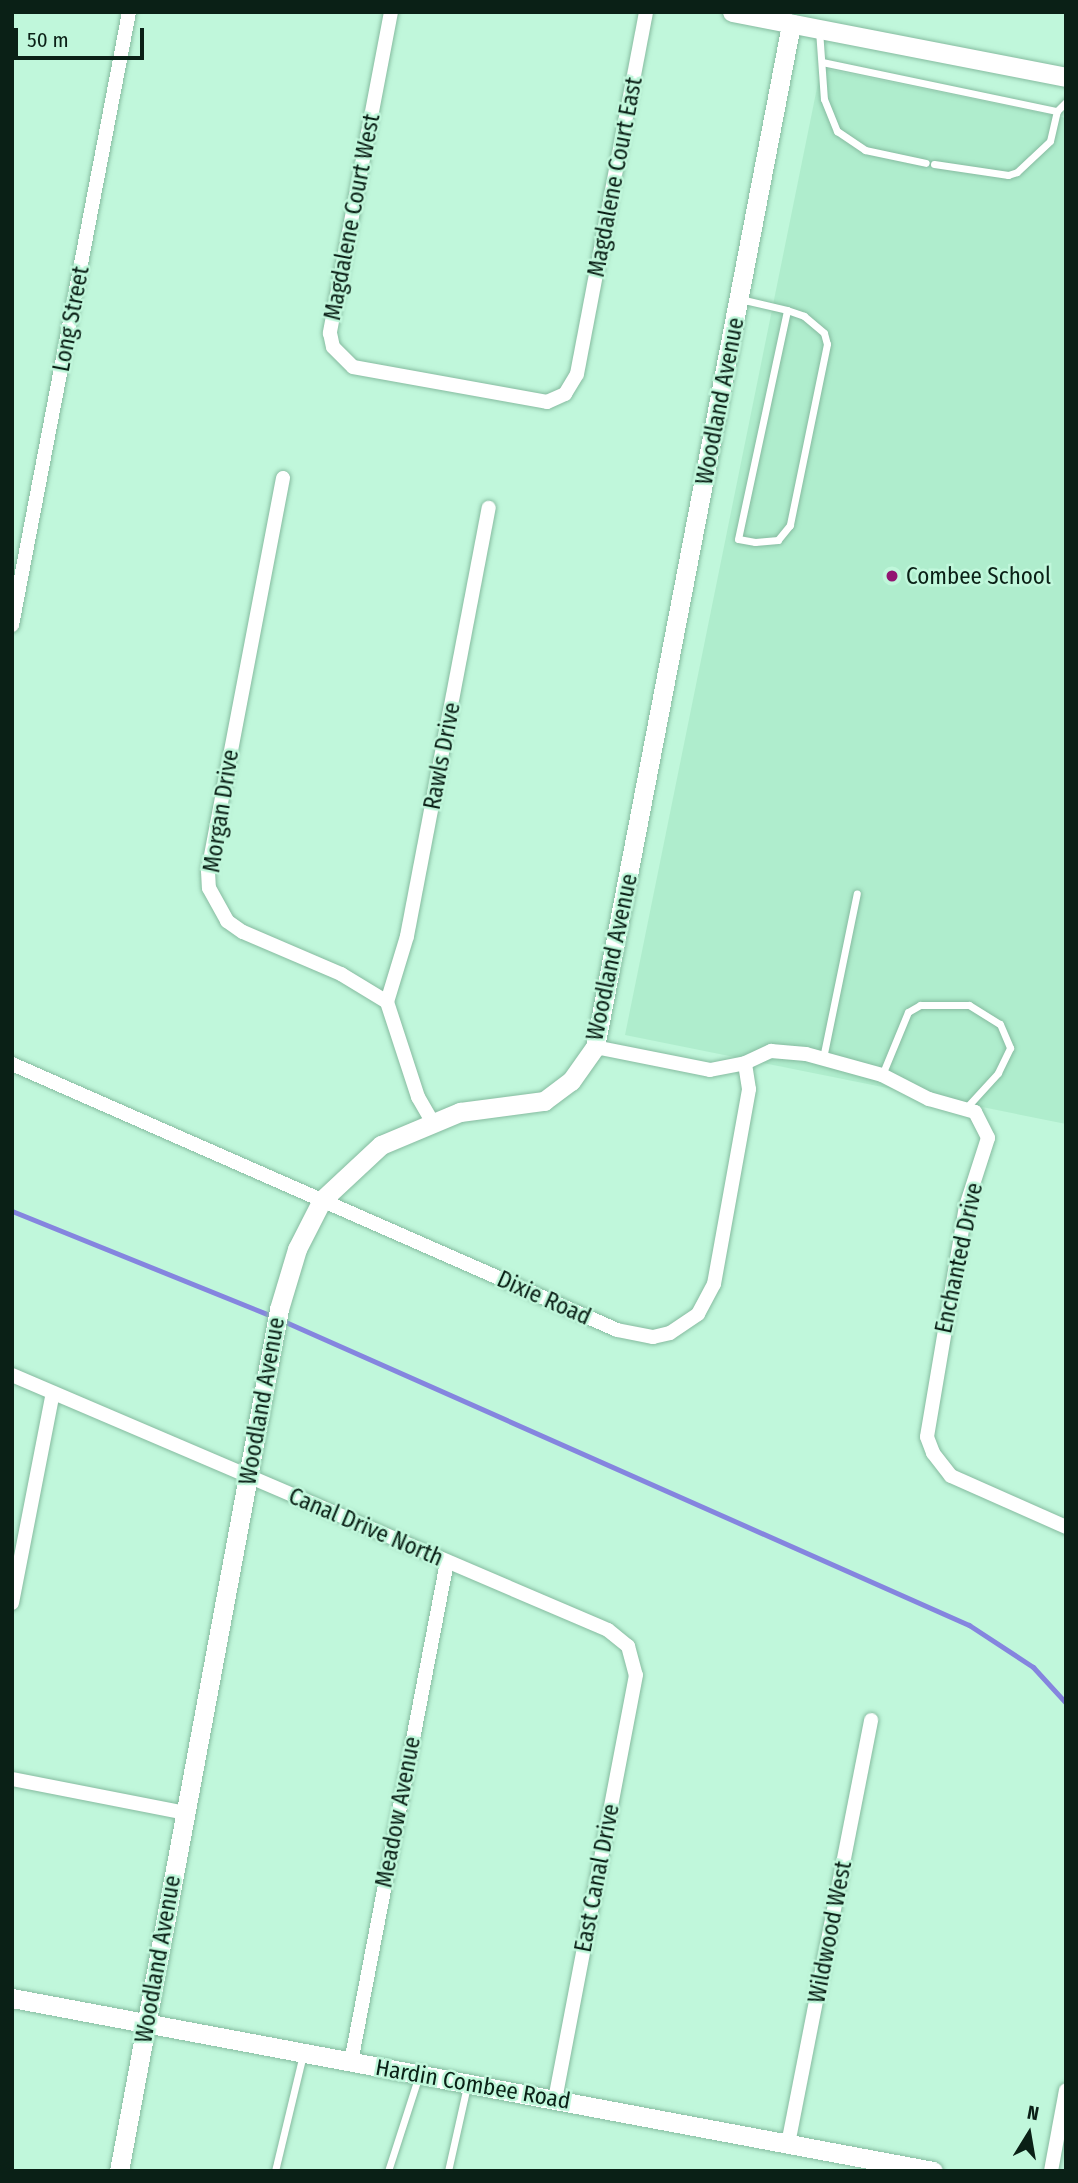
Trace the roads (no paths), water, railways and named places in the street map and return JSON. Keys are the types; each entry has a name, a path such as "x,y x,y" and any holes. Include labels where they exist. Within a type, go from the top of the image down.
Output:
{"street":[{"name":"Long Street","path":"12,625 129,12"},
{"name":"Magdalene Court West","path":"391,12 330,333 340,358 353,367 547,402 574,384 584,342"},
{"name":"Magdalene Court East","path":"584,342 646,12"},
{"path":"732,12 1066,77"},
{"name":"Woodland Avenue","path":"119,2171 277,1318 297,1249 322,1200 381,1145 432,1121 460,1112 544,1101 571,1081 595,1047 791,24"},
{"name":"Morgan Drive","path":"284,478 208,871 209,888 227,921 243,932 341,974 387,1002"},
{"name":"Rawls Drive","path":"387,1002 407,936 489,508"},
{"path":"387,1002 418,1097 432,1121"},
{"path":"595,1047 710,1070 745,1063 771,1051 823,1058 882,1075 929,1099 966,1108"},
{"name":"Dixie Road","path":"12,1063 617,1330 653,1337 670,1333 698,1314 714,1284 749,1090 745,1063"},
{"name":"Enchanted Drive","path":"966,1108 975,1112 988,1138 966,1206 927,1437 933,1454 951,1476 1066,1527"},
{"name":"Canal Drive North","path":"12,1375 620,1637 633,1656"},
{"path":"12,1603 53,1393"},
{"name":"Meadow Avenue","path":"351,2062 447,1562"},
{"name":"East Canal Drive","path":"555,2099 636,1675 633,1656"},
{"name":"Wildwood West","path":"788,2144 871,1720"},
{"path":"12,1779 185,1813"},
{"name":"Hardin Combee Road","path":"12,1998 933,2171"},
{"path":"1051,2171 1066,2090"}],"lane":[{"path":"819,29 824,99 837,131 865,150 1008,175 1017,172 1049,141 1057,111 1066,103"},
{"path":"822,62 1057,111"},
{"path":"739,299 787,310 804,316 824,333 826,356 790,525 778,540 755,542 738,538 787,310"},
{"path":"823,1058 858,893"},
{"path":"882,1075 908,1012 920,1005 969,1005 1000,1024 1010,1038 1010,1048 998,1073 966,1108"},
{"path":"275,2171 303,2053"},
{"path":"388,2171 419,2074"},
{"path":"448,2171 468,2083"}],"waterway":[{"path":"12,1211 272,1316"},
{"path":"281,1320 969,1625 1033,1667 1066,1703"}],"place":[{"name":"Combee School","path":"892,576"}]}
